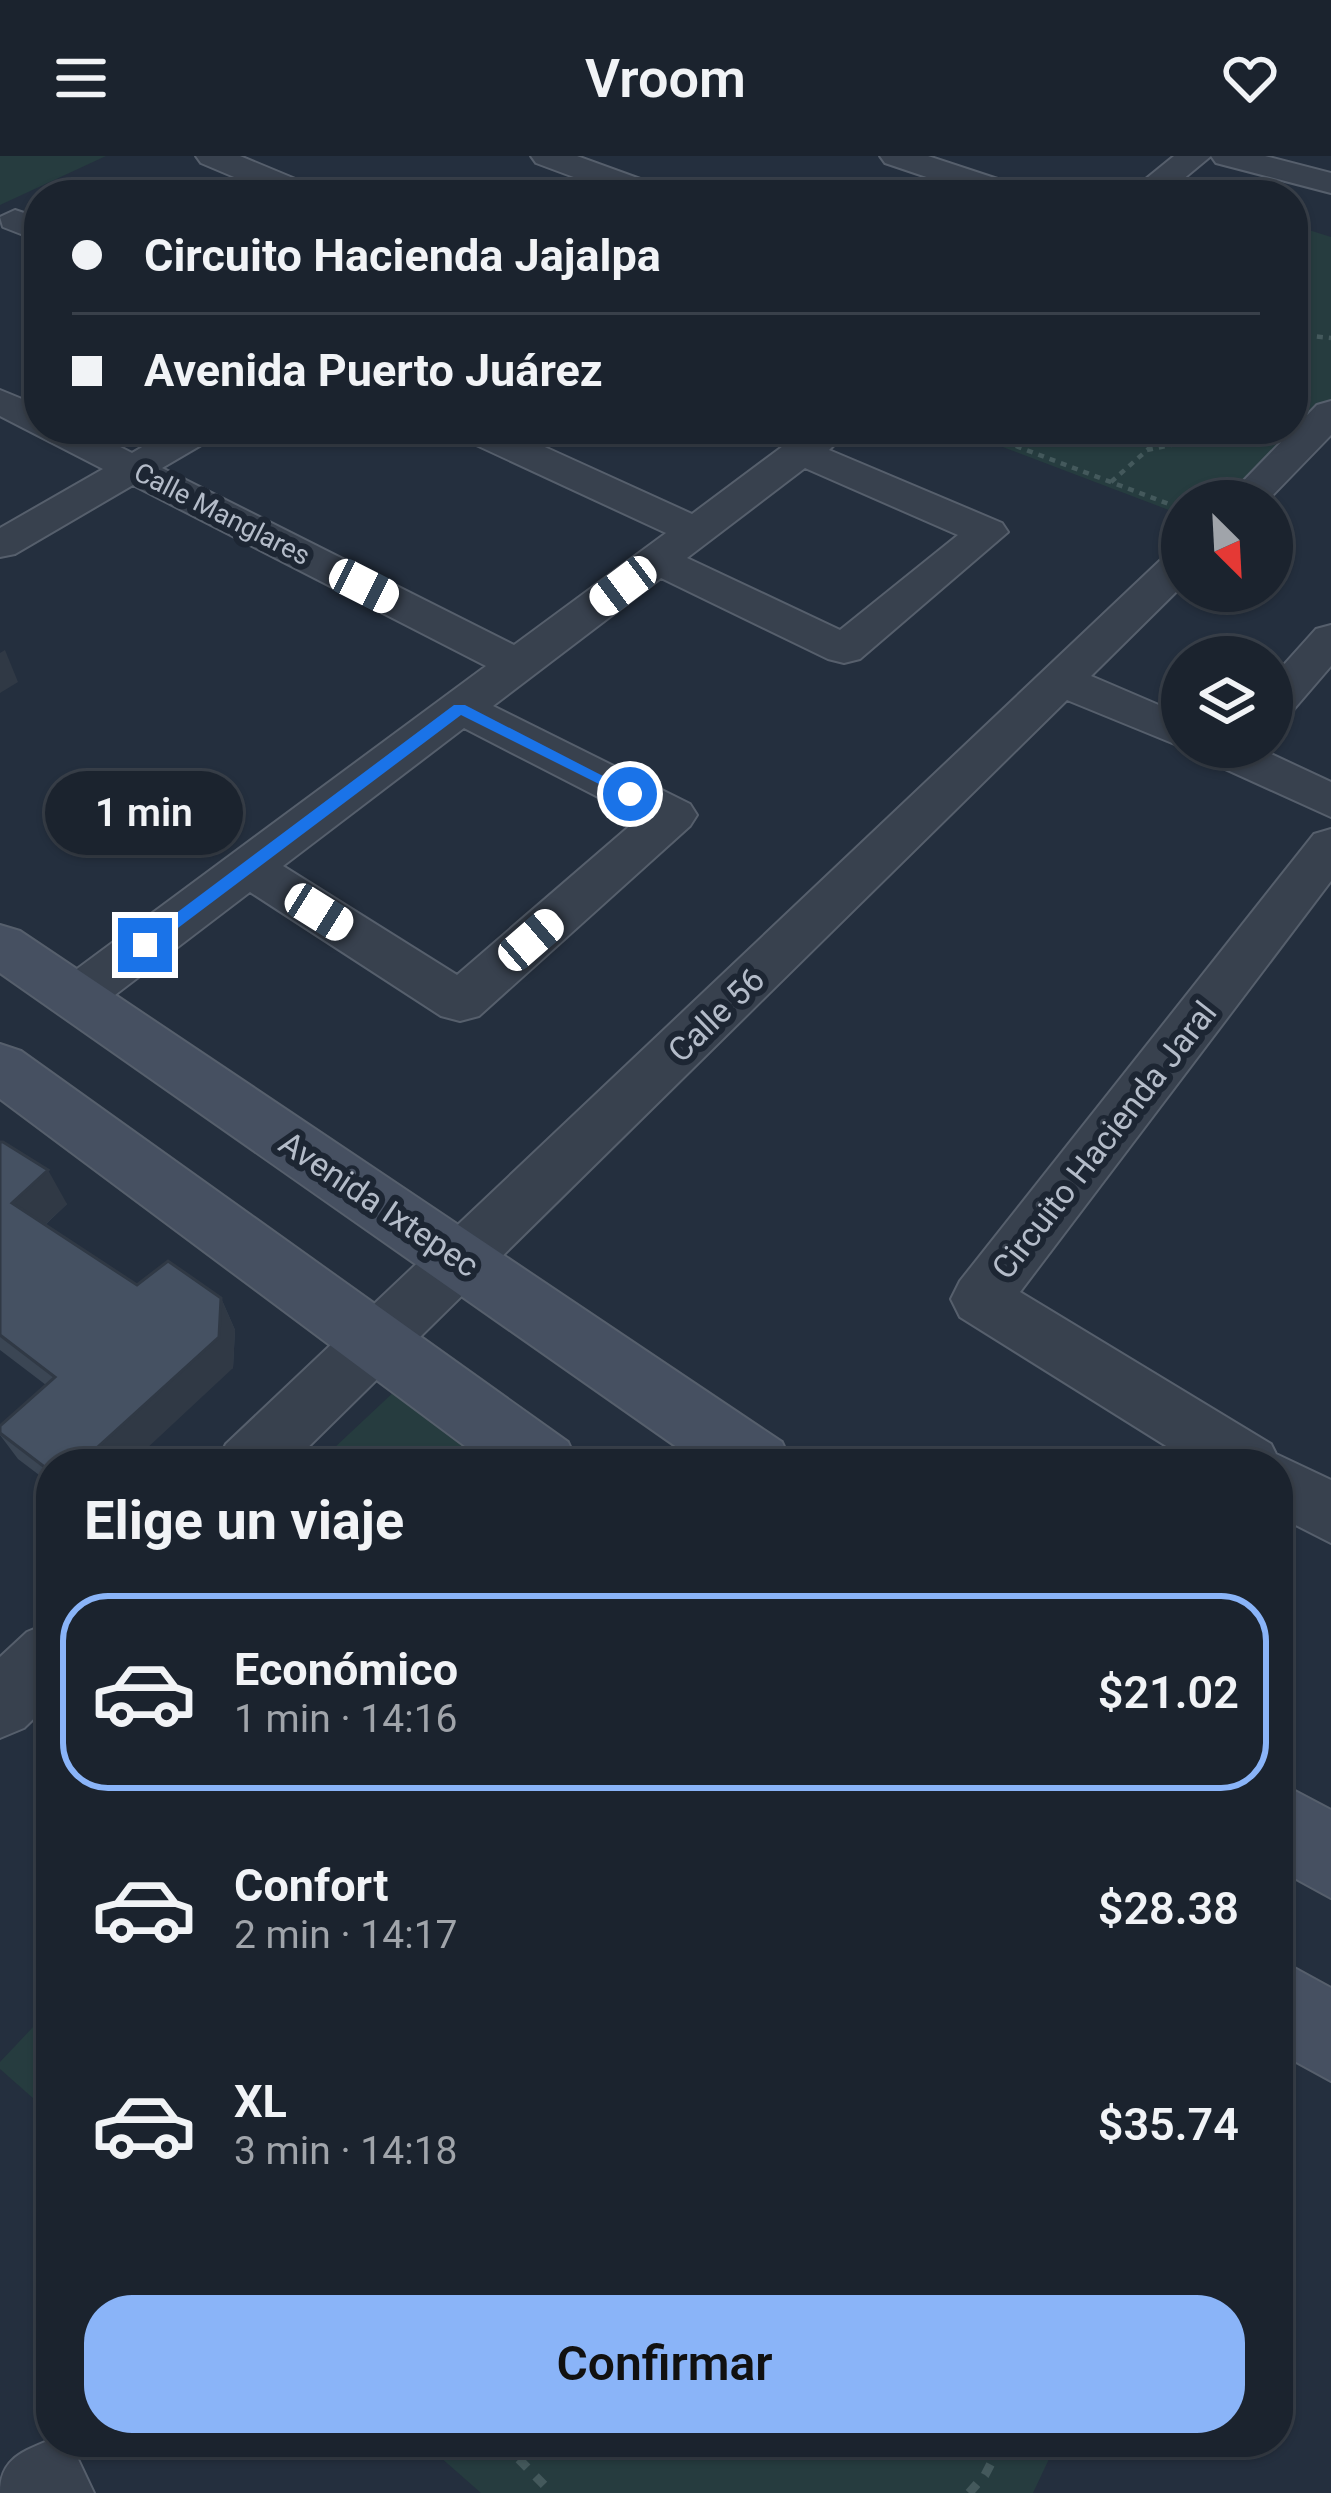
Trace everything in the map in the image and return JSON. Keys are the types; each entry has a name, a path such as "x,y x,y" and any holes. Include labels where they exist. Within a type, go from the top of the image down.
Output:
{"main road":[{"name":"Avenida Ixtepec","path":"0,945 735,1449"},
{"path":"0,1054 76,997"},
{"path":"0,1067 523,1449"},
{"path":"1293,1831 1331,1858"},
{"path":"1293,2012 1331,2039"}],"street":[{"path":"212,156 269,180"},
{"path":"548,156 619,180"},
{"path":"896,156 968,180"},
{"path":"1162,180 1195,156"},
{"path":"1227,156 1331,184"},
{"path":"1308,436 1331,413"},
{"name":"Calle Manglares","path":"84,444 518,665"},
{"path":"0,545 174,444"},
{"path":"506,444 696,531"},
{"path":"76,997 811,444"},
{"path":"658,560 844,649 987,532 823,444"},
{"path":"1265,480 1300,444"},
{"name":"Calle 56","path":"263,1449 1161,584"},
{"path":"1293,682 1331,639"},
{"path":"1064,682 1161,723"},
{"path":"248,868 460,1002 673,815 460,708"},
{"path":"1266,768 1331,801"},
{"name":"Circuito Hacienda Jaral","path":"1226,1449 981,1299 1331,846"},
{"path":"1293,1491 1331,1514"},
{"path":"0,1704 36,1669"},
{"path":"39,2493 44,2486 50,2493"}],"path":[{"path":"1011,444 1161,501"},
{"path":"1111,482 1154,444"},
{"path":"1147,450 1176,444"},
{"path":"517,2457 552,2493"},
{"path":"969,2493 994,2457"}],"green space":[{"path":"0,156 106,156 54,180 24,180 24,194 0,205"},
{"path":"1308,230 1331,237 1331,413 1308,436"},
{"path":"995,444 1300,444 1265,480 1161,480 1161,507"},
{"path":"397,1389 475,1449 333,1449"},
{"path":"36,2024 36,2101 0,2069 0,2062"},
{"path":"440,2457 1050,2457 1033,2493 481,2493"}],"building":[{"path":"0,1142 48,1170 12,1203 137,1285 168,1261 221,1298 219,1337 96,1449 36,1449 36,1461 0,1433 0,1426 55,1377 0,1335"}],"route":[{"path":"145,945 460,708 630,794"}]}
